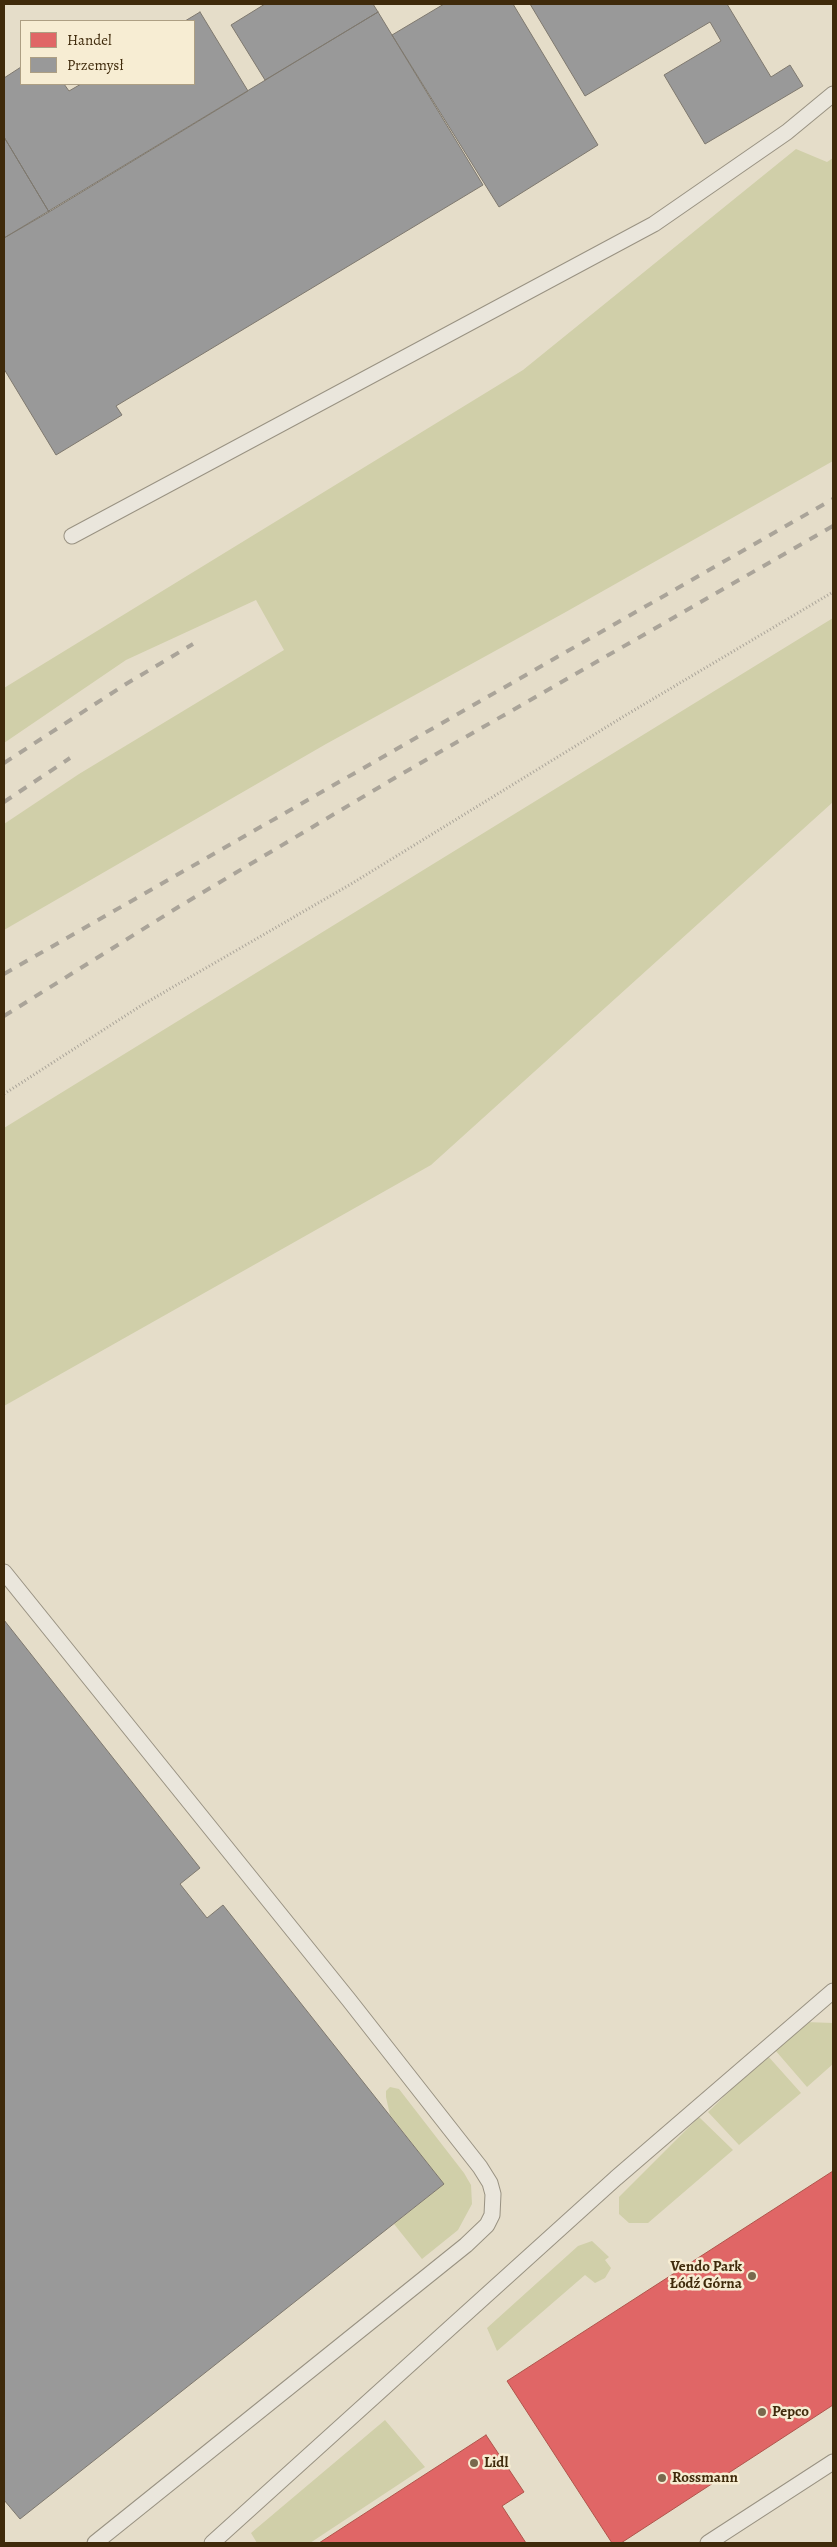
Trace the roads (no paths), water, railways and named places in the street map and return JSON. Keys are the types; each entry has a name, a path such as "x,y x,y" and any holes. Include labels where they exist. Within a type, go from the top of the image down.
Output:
{"lane":[{"path":"72,536 654,224 787,132 833,94"},
{"path":"4,1572 349,2000 480,2167 490,2183 493,2194 492,2215 487,2225 466,2244 95,2543"},
{"path":"212,2543 596,2196 833,1991"},
{"path":"708,2543 833,2462"}],"railway":[{"path":"4,974 833,499"},
{"path":"4,1016 180,906 398,776 833,526"},
{"path":"4,763 126,684 193,644"},
{"path":"4,802 70,758"}],"place":[{"name":"Vendo Park Łódź Górna","path":"752,2276"},
{"name":"Pepco","path":"762,2412"},
{"name":"Lidl","path":"474,2463"},
{"name":"Rossmann","path":"662,2478"}]}
